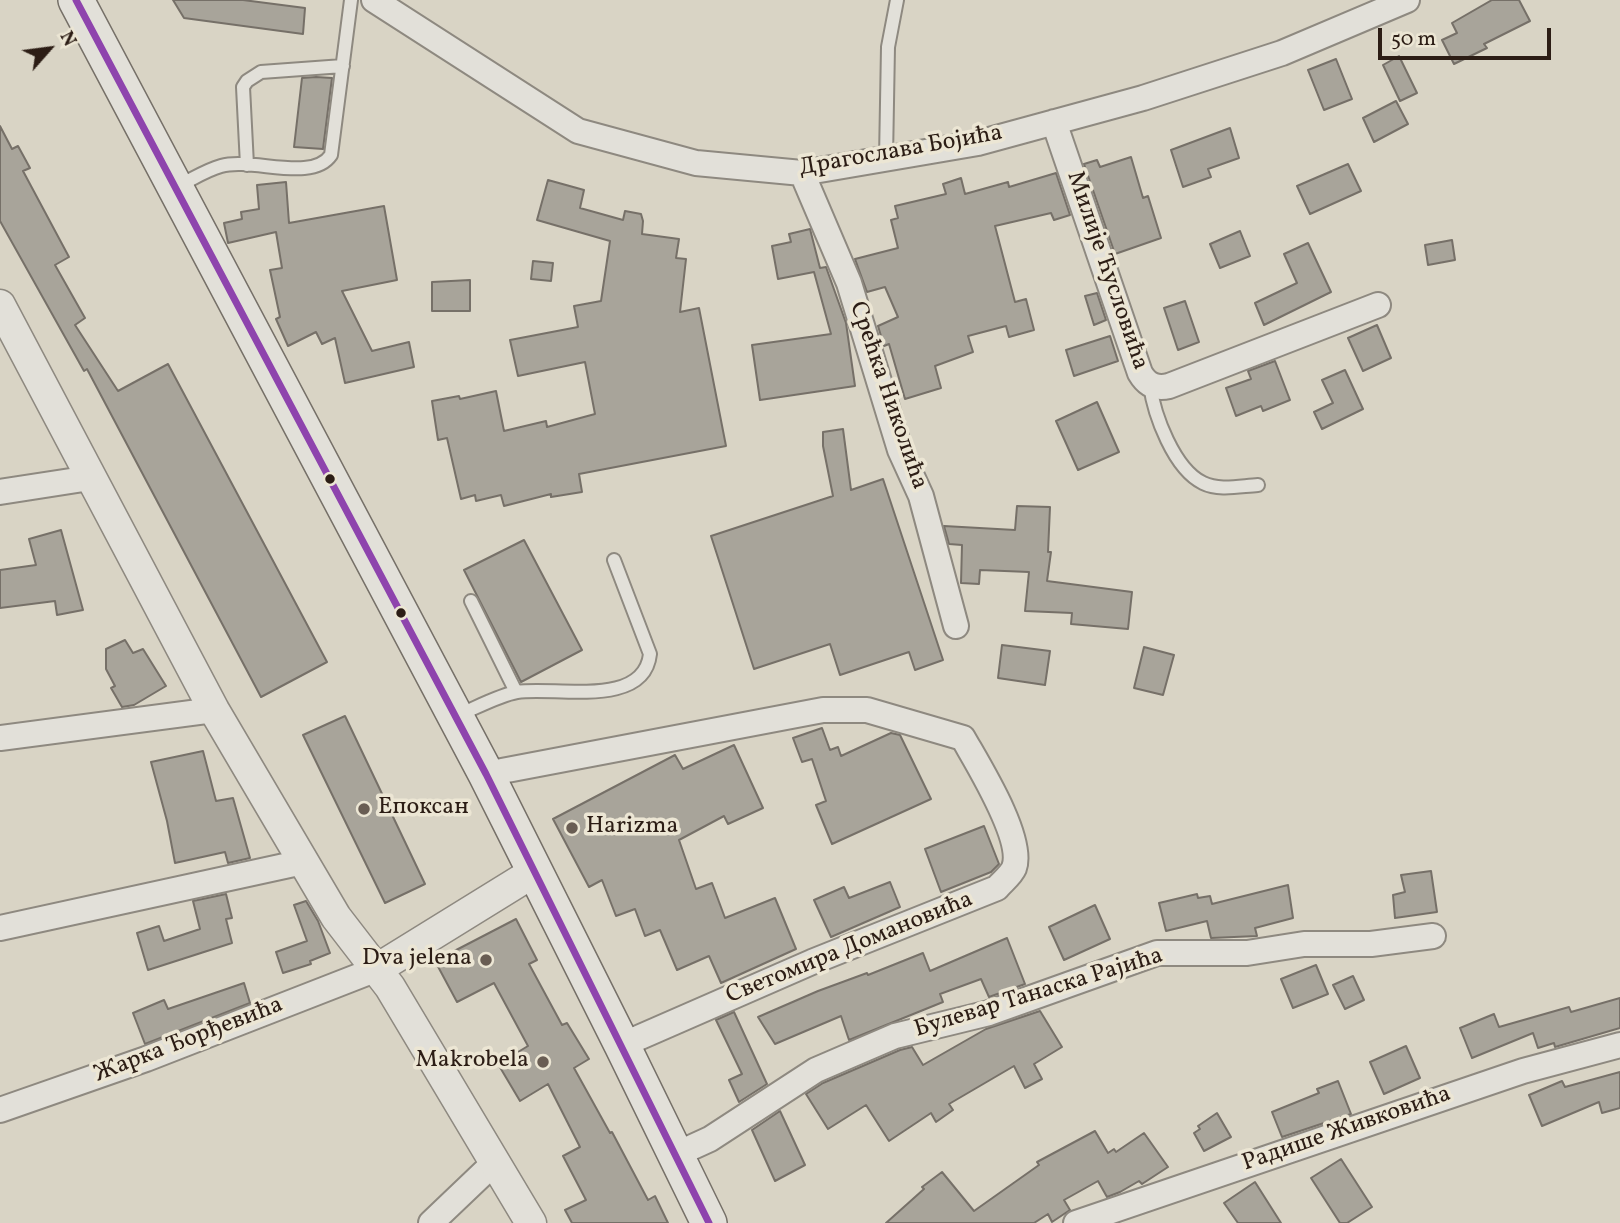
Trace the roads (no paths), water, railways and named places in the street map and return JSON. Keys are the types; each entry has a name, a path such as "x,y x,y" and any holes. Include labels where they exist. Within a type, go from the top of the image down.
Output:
{"main road":[{"path":"76,0 485,774 709,1223"}],"street":[{"name":"Драгослава Бојића","path":"374,0 578,131 696,163 802,173 978,143 1143,98 1282,53 1407,0"},
{"name":"Милије Ћусловића","path":"1054,122 1140,373 1150,384 1169,386 1378,305"},
{"name":"Срећка Николића","path":"802,173 849,283 900,450 921,496 956,625"},
{"path":"0,305 215,710 336,917 377,969 411,1020 531,1223"},
{"path":"0,492 90,478"},
{"path":"0,738 215,710"},
{"name":"Светомира Домановића","path":"485,774 823,710 867,710 962,738 1003,809 1016,854 1014,868 997,888 812,962 622,1045"},
{"path":"0,928 303,862"},
{"path":"377,969 534,872"},
{"name":"Булевар Танаска Рајића","path":"675,1155 710,1139 816,1070 872,1046 895,1037 989,1013 1157,953 1247,953 1304,944 1371,944 1433,936"},
{"name":"Жарка Ђорђевића","path":"0,1110 146,1059 377,969"},
{"name":"Радише Живковића","path":"1076,1223 1523,1071 1620,1045"},
{"path":"431,1223 496,1161"}],"lane":[{"path":"175,187 223,165 312,169 326,163 331,155 351,0"},
{"path":"886,158 888,47 898,0"},
{"path":"247,165 243,87 247,81 261,72 343,66"},
{"path":"1150,384 1153,406 1166,438 1185,469 1203,483 1219,487 1258,485"},
{"path":"454,716 516,692 614,691 634,681 649,664 650,654 614,560"},
{"path":"471,601 516,692"}],"place":[{"name":"Епоксан","path":"364,809"},
{"name":"Harizma","path":"572,828"},
{"name":"Dva jelena","path":"486,960"},
{"name":"Makrobela","path":"543,1062"}]}
